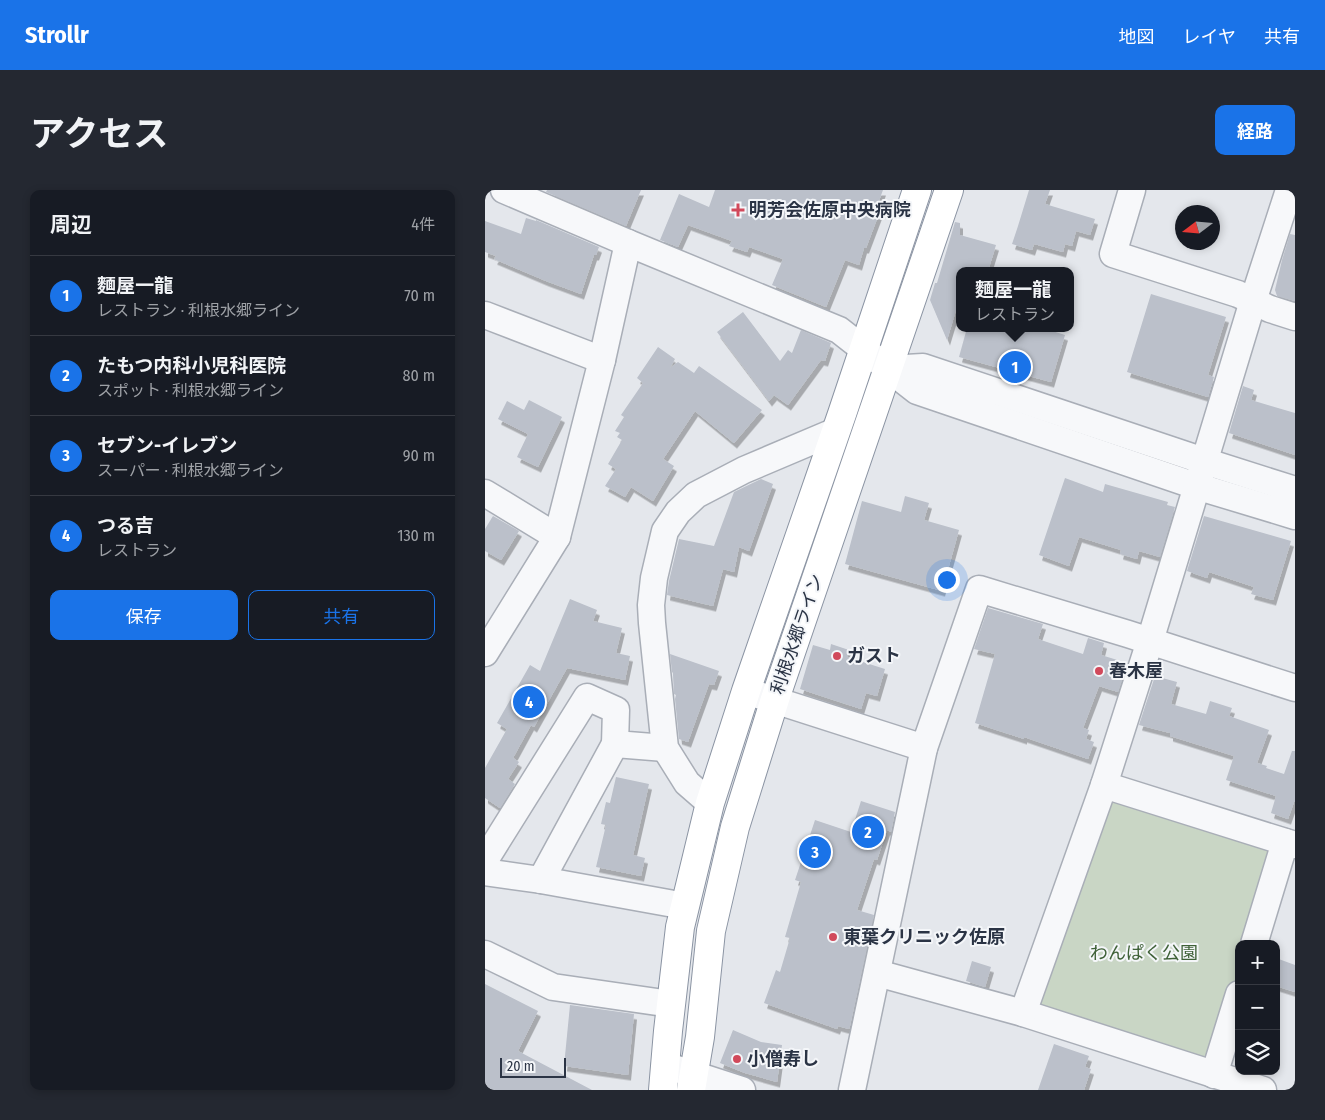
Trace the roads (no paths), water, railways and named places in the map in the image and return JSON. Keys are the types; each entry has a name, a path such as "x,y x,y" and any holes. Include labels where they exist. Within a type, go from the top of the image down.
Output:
{"highway":[{"name":"利根水郷ライン","path":"664,1078 680,927 710,803 746,691 917,190"},
{"name":"利根水郷ライン","path":"692,1082 700,1037 711,931 735,827 775,699 949,190"}],"street":[{"path":"504,190 537,196 628,243 839,330 917,391 1197,486 1295,516"},
{"path":"1132,190 1113,254 1238,294 1270,309 1295,317"},
{"path":"1023,1013 1104,785 1289,190"},
{"path":"488,642 557,537 602,360 628,243"},
{"path":"485,315 602,360"},
{"path":"888,369 923,367 1295,490"},
{"path":"710,803 687,784 665,748 651,605 654,578 665,531 678,512 696,495 744,470 835,431"},
{"path":"485,493 557,537"},
{"path":"853,1090 925,748 979,589 1150,641 1295,688"},
{"path":"746,691 925,748"},
{"path":"485,860 587,697 616,710 615,744 541,880"},
{"path":"615,744 665,748"},
{"path":"1104,785 1290,843 1255,940"},
{"path":"485,872 685,906"},
{"path":"485,954 553,986 671,1004"},
{"path":"877,973 1023,1013 1263,1090"},
{"path":"1214,1075 1235,1007"},
{"path":"664,1078 742,1090"}],"place":[{"name":"明芳会佐原中央病院","path":"738,210"},
{"name":"麵屋一龍","path":"1015,367"},
{"name":"ガスト","path":"837,656"},
{"name":"春木屋","path":"1099,671"},
{"name":"つる吉","path":"529,702"},
{"name":"たもつ内科小児科医院","path":"868,832"},
{"name":"セブン-イレブン","path":"815,852"},
{"name":"東葉クリニック佐原","path":"833,937"},
{"name":"小僧寿し","path":"737,1059"}],"park label":[{"name":"わんぱく公園","path":"1144,953"}]}
